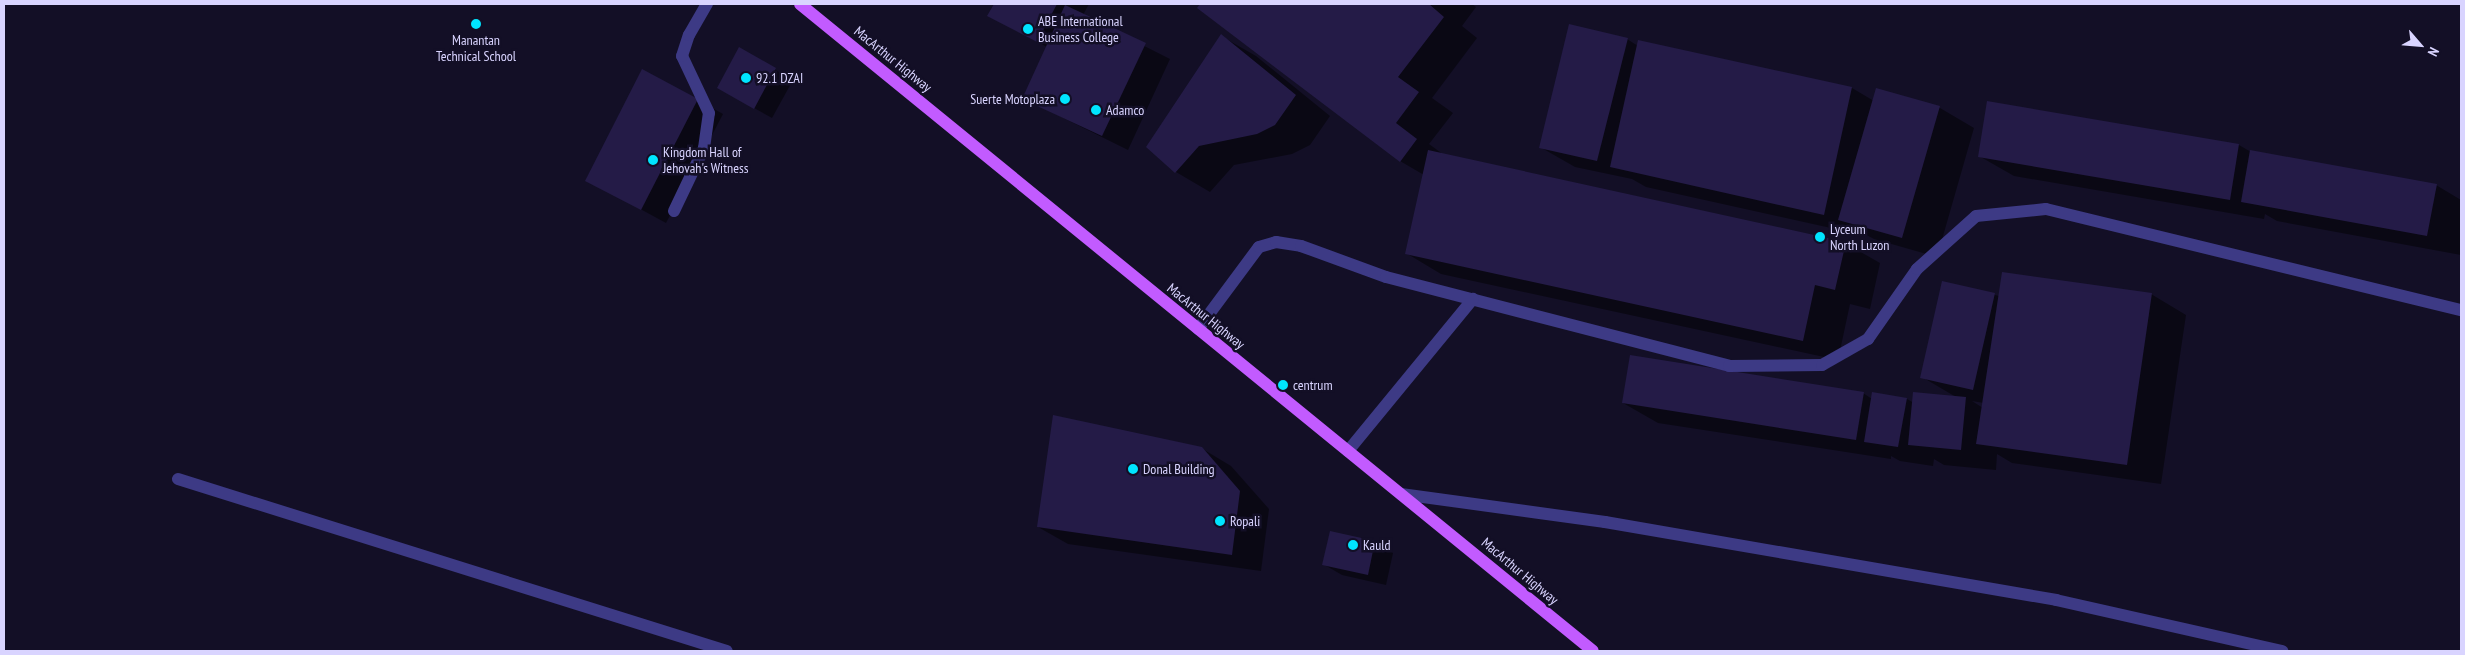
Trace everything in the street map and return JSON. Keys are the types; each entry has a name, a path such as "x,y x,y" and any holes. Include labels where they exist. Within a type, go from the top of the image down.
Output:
{"main road":[{"name":"MacArthur Highway","path":"800,4 1593,651"}],"street":[{"path":"674,211 704,148 709,113 682,56 689,35 707,4"},
{"path":"1198,330 1259,247 1276,242 1301,246 1386,277 1729,366 1822,365 1868,338 1917,269 1976,216 2046,209 2461,310"},
{"path":"1348,451 1473,300"},
{"path":"178,479 727,651"},
{"path":"1401,494 1605,522 2046,598 2282,651"}],"building":[{"name":"ABE International Business College","path":"994,4 1057,4 1037,42 987,16"},
{"path":"1200,4 1429,4 1444,17 1398,77 1419,92 1396,123 1417,139 1400,162 1197,8"},
{"path":"1065,5 1146,43 1102,136 1022,99"},
{"path":"1569,24 1628,38 1597,161 1539,148"},
{"path":"1221,34 1296,95 1275,125 1257,134 1199,146 1175,173 1146,147"},
{"path":"1638,40 1852,87 1824,215 1610,167"},
{"name":"92.1 DZAI","path":"739,47 776,68 754,109 717,88"},
{"path":"642,69 698,99 641,210 585,181"},
{"path":"1876,88 1940,106 1902,238 1838,220"},
{"path":"1987,101 2239,144 2230,200 1978,157"},
{"path":"1428,150 1846,242 1835,290 1815,285 1803,341 1405,254"},
{"path":"2250,150 2437,184 2427,236 2241,202"},
{"path":"2002,272 2152,293 2127,465 1976,444"},
{"path":"1942,281 1995,293 1973,390 1920,378"},
{"path":"1630,355 1864,392 1856,440 1622,403"},
{"path":"1872,392 1907,398 1898,447 1864,442"},
{"path":"1913,392 1966,397 1961,450 1908,445"},
{"name":"Donal Building","path":"1053,415 1202,447 1240,491 1232,555 1037,527"},
{"path":"1330,531 1375,541 1368,575 1322,565"}],"place":[{"name":"Manantan Technical School","path":"476,24"},
{"name":"ABE International Business College","path":"1028,29"},
{"name":"92.1 DZAI","path":"746,78"},
{"name":"Suerte Motoplaza","path":"1065,99"},
{"name":"Adamco","path":"1096,110"},
{"name":"Kingdom Hall of Jehovah's Witness","path":"653,160"},
{"name":"Lyceum North Luzon","path":"1820,237"},
{"name":"centrum","path":"1283,385"},
{"name":"Donal Building","path":"1133,469"},
{"name":"Ropali","path":"1220,521"},
{"name":"Kauld","path":"1353,545"}]}
